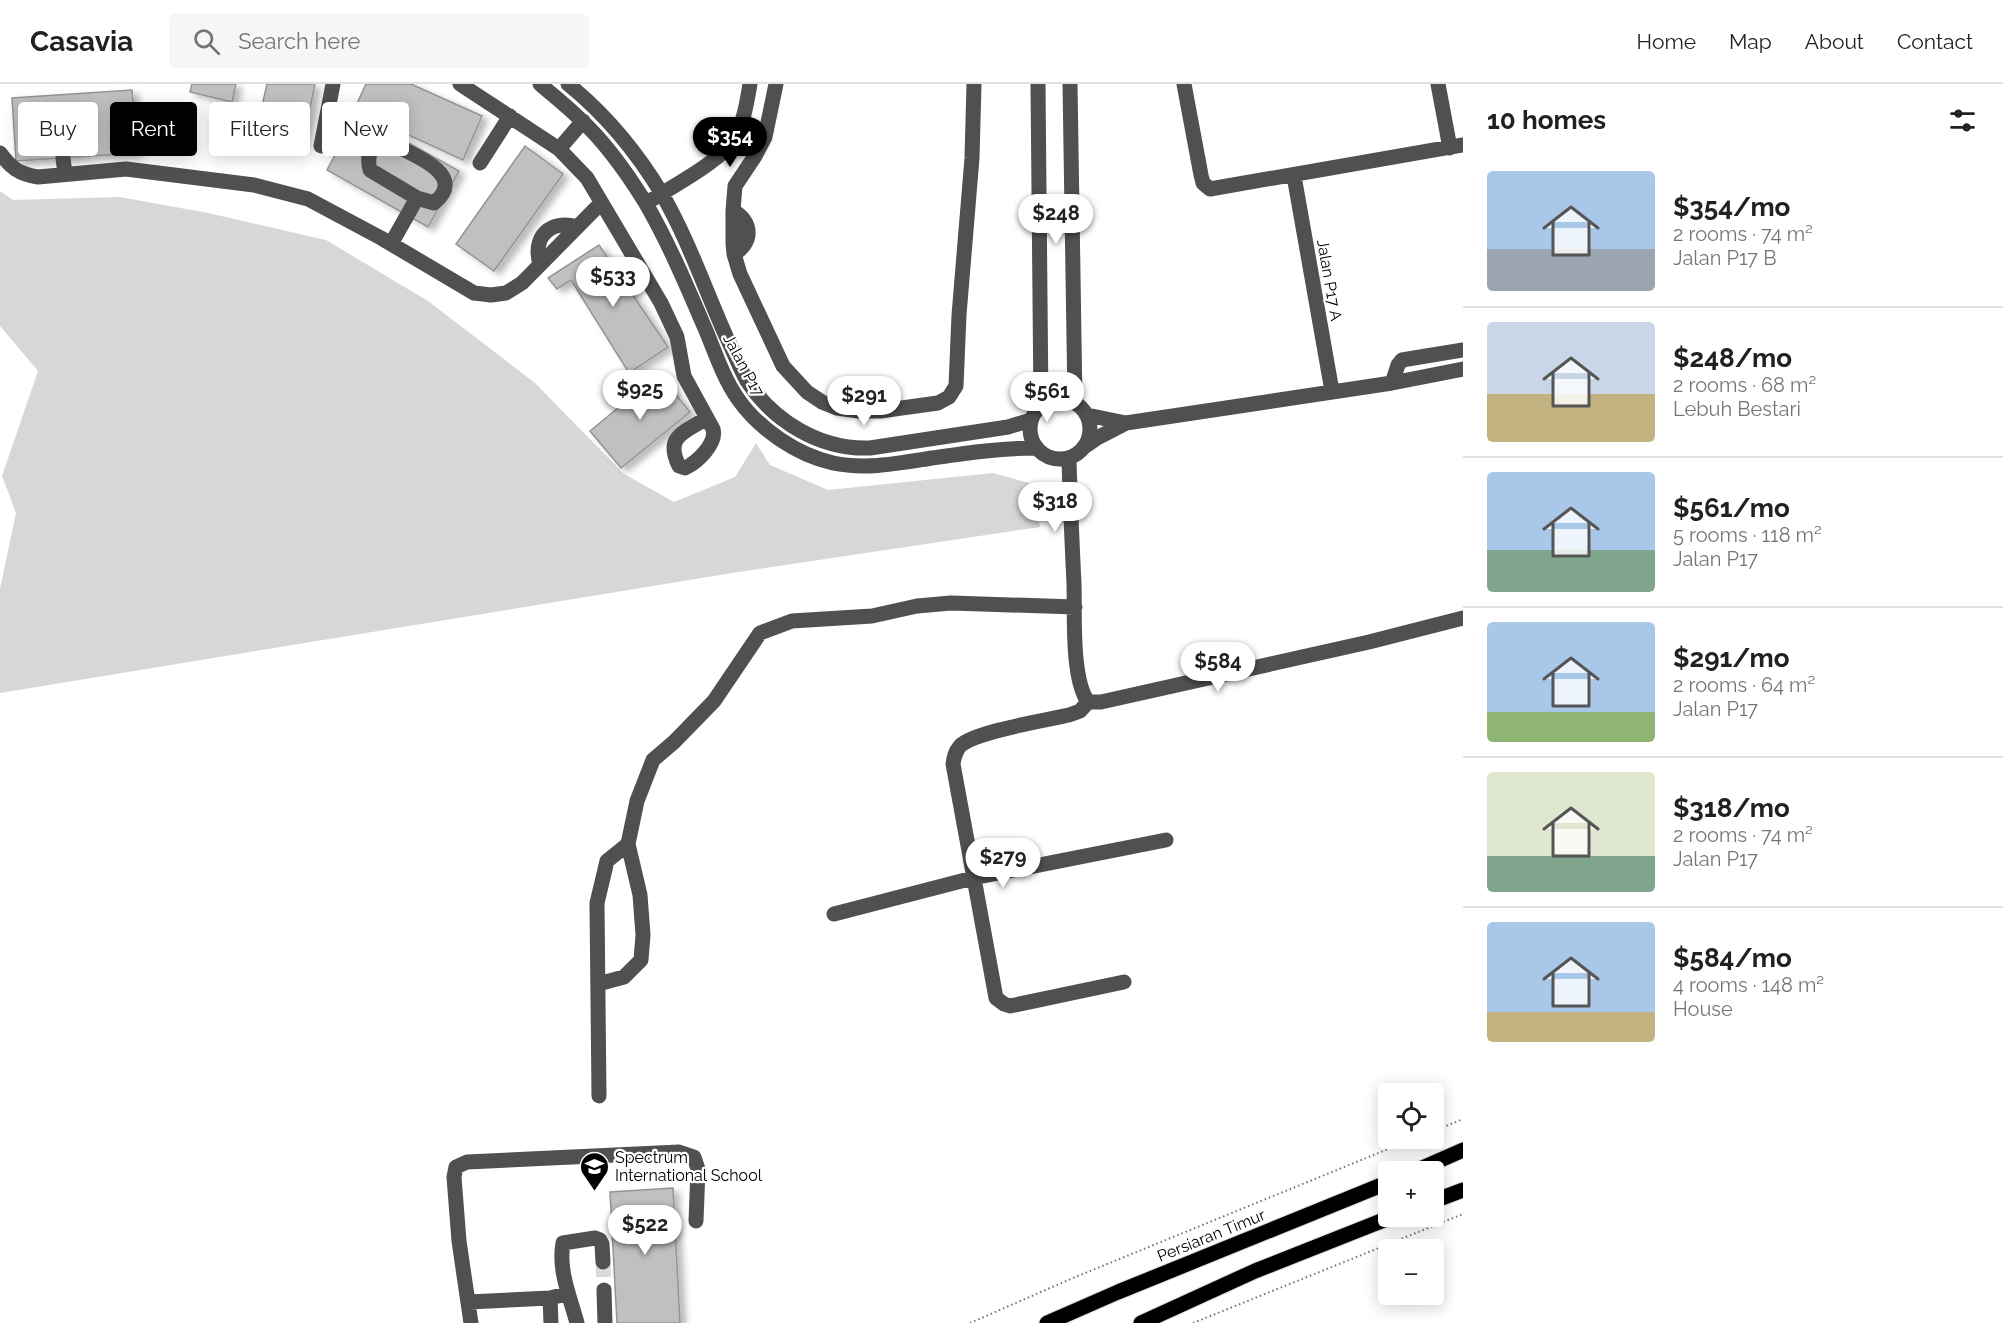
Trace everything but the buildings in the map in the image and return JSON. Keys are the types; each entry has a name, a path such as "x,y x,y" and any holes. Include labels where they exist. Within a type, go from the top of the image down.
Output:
{"main road":[{"path":"1438,1161 1463,1150"},
{"name":"Persiaran Timur","path":"1047,1323 1378,1186"},
{"path":"1444,1197 1463,1190"},
{"path":"1141,1323 1255,1271 1378,1222"}],"street":[{"path":"321,146 333,84"},
{"path":"460,84 559,149 587,178 661,303 677,337 684,376 707,418"},
{"name":"Jalan P17","path":"540,84 583,121 622,167 645,204 683,278 724,373 738,398 755,419 772,434 799,450 833,463 853,466 878,466 984,450 1036,448"},
{"name":"Jalan P17","path":"568,84 631,149 662,193 746,379 768,407 790,424 814,438 836,446 854,449 1008,427 1031,420"},
{"path":"645,204 722,154 735,138 744,115 750,84"},
{"path":"776,84 765,137 735,186 734,254 740,274 783,366 807,392 837,408 880,411 938,403 949,397 956,386 959,315 972,158 974,84"},
{"path":"1038,84 1041,405"},
{"path":"1070,84 1075,402"},
{"path":"1184,84 1203,183 1210,189 1456,146 1438,84"},
{"path":"480,164 510,116"},
{"path":"559,149 583,121"},
{"path":"388,142 437,168 445,180 444,189 438,199 434,203 417,198 370,170 368,160 372,149 380,143 388,142"},
{"path":"0,153 11,168 24,175 38,177 126,169 254,185 308,199 474,293 491,296 506,293 522,283 601,203"},
{"path":"63,158 65,174"},
{"name":"Jalan P17 A","path":"1294,176 1332,391"},
{"path":"391,244 417,198"},
{"path":"499,294 510,308"},
{"path":"1392,383 1402,360 1463,350"},
{"path":"1084,447 1088,441 1090,428 1087,415 1075,402 1063,399 1051,400 1041,405 1031,420 1031,439 1036,448 1049,458 1063,460 1126,423 1392,383 1463,369"},
{"path":"1087,415 1126,423"},
{"path":"1069,458 1074,629 1079,679 1082,694 1088,702"},
{"path":"598,984 624,977 641,960 643,936 640,895 628,844 637,801 653,760 714,701 760,633 792,621 872,616 917,606 951,603 1075,607"},
{"path":"1124,982 1010,1006 996,998 953,764 960,746 967,741 992,733 1069,715 1080,711 1088,702 1101,702 1369,642 1463,618"},
{"path":"834,914 973,878 1166,840"},
{"path":"599,1096 597,903 607,861 628,844"},
{"path":"471,1323 459,1241 454,1177 456,1167 467,1161 679,1152 694,1157 698,1169 696,1221"},
{"path":"576,1323 572,1305 566,1294 563,1243 595,1238 600,1240 603,1262"},
{"path":"604,1290 605,1323"},
{"path":"469,1302 549,1298 566,1294"},
{"path":"549,1298 551,1323"}],"path":[{"path":"1444,1127 1463,1119"},
{"path":"969,1323 1072,1278 1387,1149"},
{"path":"1193,1323 1463,1214"}],"shaded area":[{"path":"0,191 13,200 120,197 208,213 326,240 428,301 535,383 624,474 674,502 735,477 756,443 770,465 828,490 993,473 1029,483 1040,527 732,573 0,693 0,589 16,513 2,476 38,371 0,326"}],"tunnel":[{"path":"603,1262 604,1290"}],"place":[{"name":"Spectrum International School","path":"594,1192"}]}
